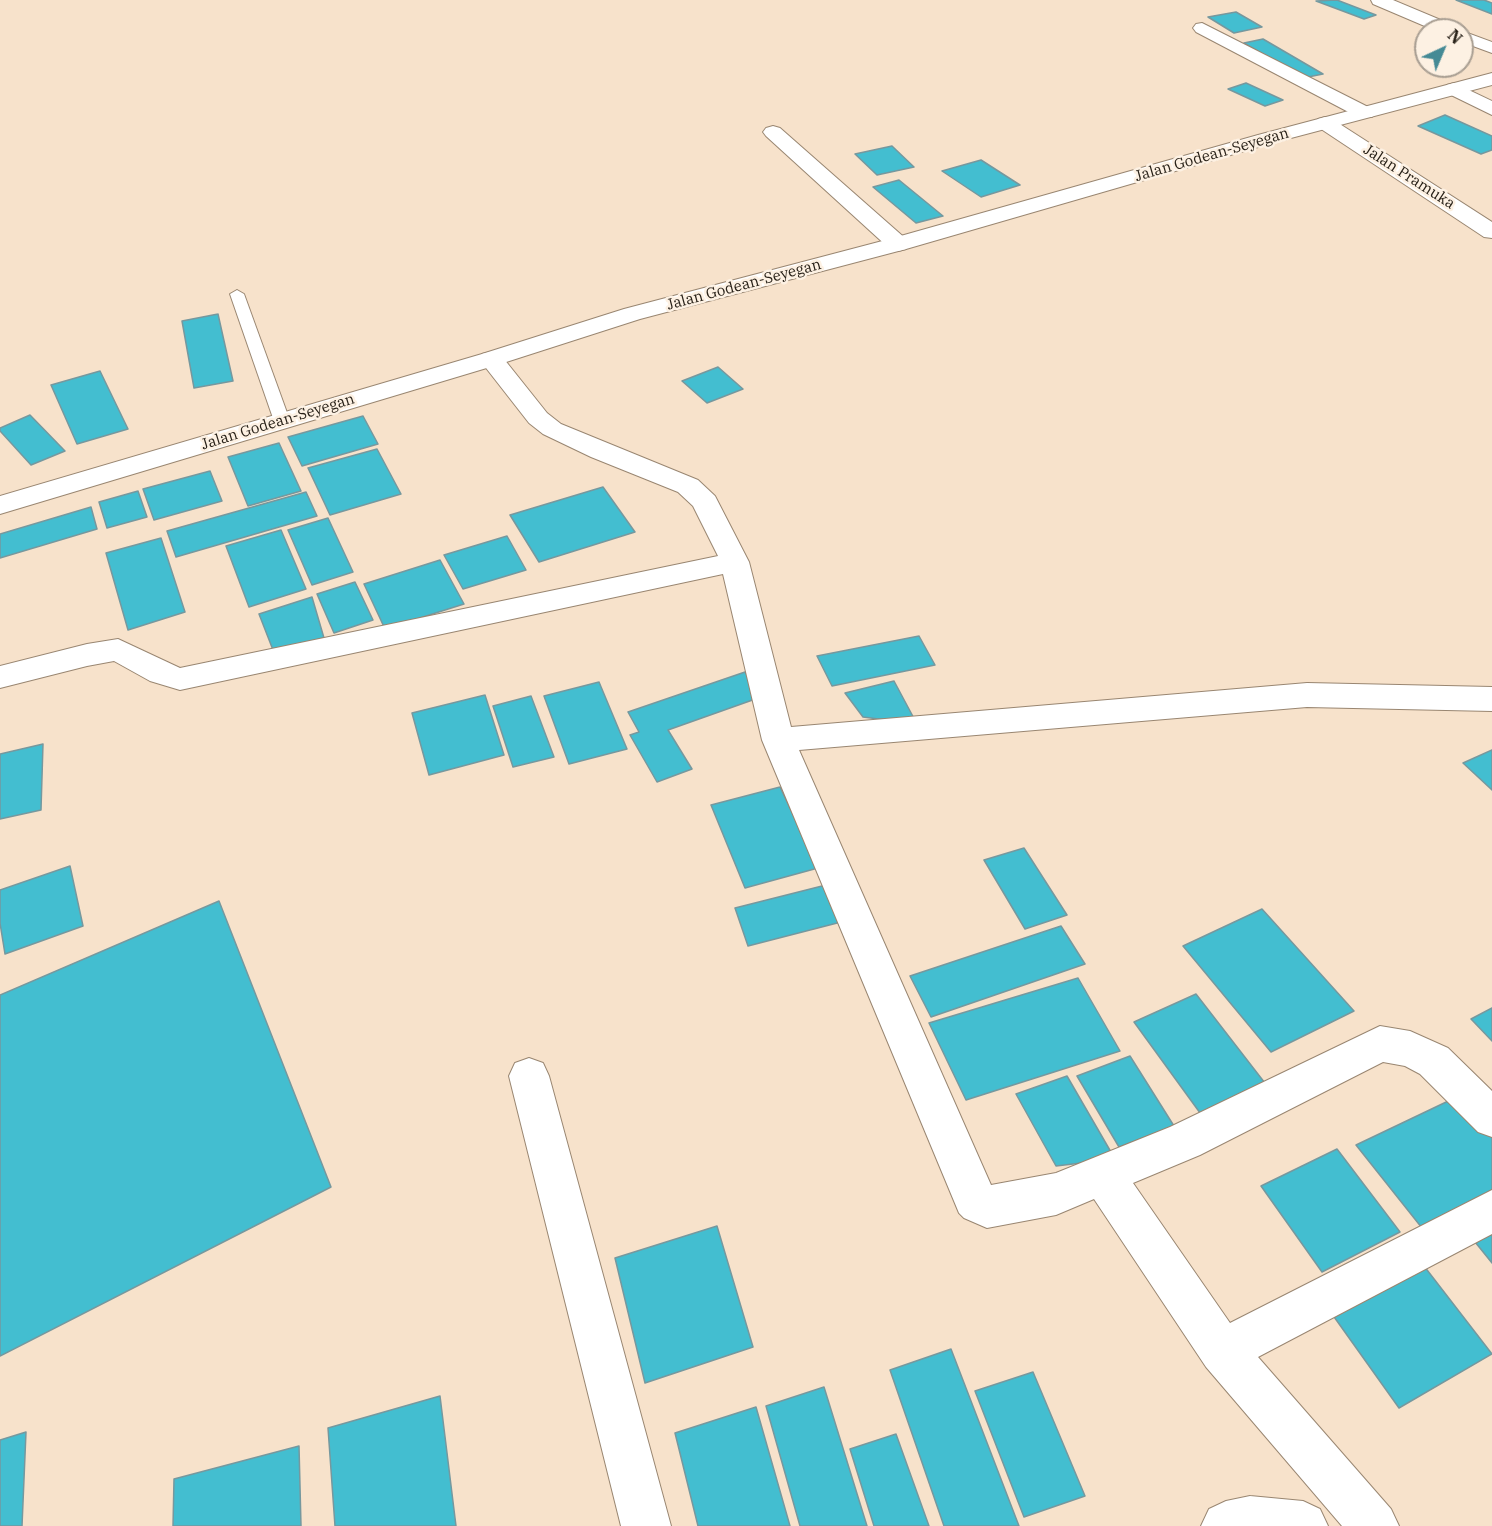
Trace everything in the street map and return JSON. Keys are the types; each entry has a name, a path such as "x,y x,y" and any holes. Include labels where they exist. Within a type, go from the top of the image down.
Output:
{"street":[{"path":"1379,0 1421,18"},
{"path":"1202,28 1365,113"},
{"path":"1474,41 1492,48"},
{"name":"Jalan Godean-Seyegan","path":"0,505 491,359 632,314 898,244 1325,123 1492,79"},
{"path":"1454,89 1490,106"},
{"name":"Jalan Pramuka","path":"1325,123 1492,232"},
{"path":"773,132 898,244"},
{"path":"491,359 538,418 552,429 600,451 671,478 699,494 735,562 778,740 974,1198 987,1207 1056,1194 1185,1141 1380,1044 1410,1049 1434,1061 1492,1118"},
{"path":"0,677 87,655 118,650 161,673 180,679 735,562"},
{"path":"778,740 1307,695 1492,699"},
{"path":"530,1076 646,1526"},
{"path":"1103,1175 1222,1351 1374,1526"},
{"path":"1222,1351 1492,1211"},
{"path":"1226,1526 1250,1521 1303,1526"}],"lane":[{"path":"237,294 282,421"}],"building":[{"path":"1337,0 1376,15 1364,19 1316,1"},
{"path":"1456,0 1484,0 1492,3 1492,14"},
{"path":"1236,12 1262,27 1234,33 1208,17"},
{"path":"1263,39 1323,74 1303,78 1244,43"},
{"path":"1246,83 1283,100 1265,106 1228,89"},
{"path":"1445,115 1492,136 1492,150 1481,154 1418,126"},
{"path":"892,146 914,167 877,175 855,154"},
{"path":"981,160 1020,185 981,197 942,171"},
{"path":"899,180 943,216 916,223 873,187"},
{"path":"218,314 233,381 194,388 182,321"},
{"path":"718,367 743,389 707,403 682,381"},
{"path":"100,371 128,429 77,444 51,385"},
{"path":"30,415 65,451 31,465 0,431 0,428"},
{"path":"363,416 378,444 302,466 288,437"},
{"path":"279,443 301,491 248,506 228,457"},
{"path":"377,449 401,494 330,515 308,468"},
{"path":"210,471 222,501 154,520 143,489"},
{"path":"603,487 635,532 539,562 510,515"},
{"path":"138,491 147,517 107,528 99,502"},
{"path":"306,492 317,516 176,557 167,531"},
{"path":"91,507 97,529 0,558 0,534"},
{"path":"328,518 353,572 312,585 288,530"},
{"path":"281,530 306,589 249,607 226,546"},
{"path":"507,536 526,570 463,589 444,555"},
{"path":"161,538 185,612 128,630 106,553"},
{"path":"440,560 464,604 385,629 364,584"},
{"path":"355,582 373,620 334,633 317,594"},
{"path":"312,597 324,638 273,650 259,614"},
{"path":"919,636 935,665 832,686 817,656"},
{"path":"745,672 761,697 668,730 692,769 657,782 630,735 639,732 628,712"},
{"path":"894,681 917,724 863,717 845,693"},
{"path":"599,682 627,749 569,764 544,696"},
{"path":"485,695 504,755 429,775 412,713"},
{"path":"531,696 554,757 513,767 493,706"},
{"path":"43,744 41,810 0,819 0,754"},
{"path":"1492,750 1492,790 1463,763"},
{"path":"780,787 818,868 745,888 711,805"},
{"path":"1024,848 1067,915 1025,929 984,860"},
{"path":"70,866 83,926 5,954 0,923 0,890"},
{"path":"830,884 845,921 748,946 735,908"},
{"path":"219,901 331,1187 0,1356 0,995"},
{"path":"1262,909 1354,1011 1271,1052 1183,946"},
{"path":"1061,926 1085,964 931,1017 910,976"},
{"path":"1078,978 1120,1051 966,1100 929,1023"},
{"path":"1196,994 1268,1087 1203,1117 1134,1022"},
{"path":"1492,1008 1492,1041 1471,1019"},
{"path":"1130,1056 1174,1126 1119,1147 1077,1076"},
{"path":"1067,1076 1115,1159 1056,1166 1016,1094"},
{"path":"1463,1094 1492,1127 1492,1191 1422,1228 1356,1145"},
{"path":"1337,1149 1400,1232 1322,1272 1261,1186"},
{"path":"1492,1220 1492,1263 1467,1232"},
{"path":"717,1226 753,1347 645,1383 615,1258"},
{"path":"1424,1266 1492,1354 1399,1408 1332,1314"},
{"path":"951,1349 1019,1526 944,1526 890,1370"},
{"path":"1033,1372 1085,1496 1024,1517 975,1391"},
{"path":"824,1387 867,1526 800,1526 766,1406"},
{"path":"440,1396 456,1526 335,1526 328,1428"},
{"path":"756,1407 790,1526 698,1526 675,1433"},
{"path":"26,1432 22,1526 0,1526 0,1440"},
{"path":"896,1434 929,1526 874,1526 850,1449"},
{"path":"299,1446 301,1526 173,1526 174,1479"}]}
